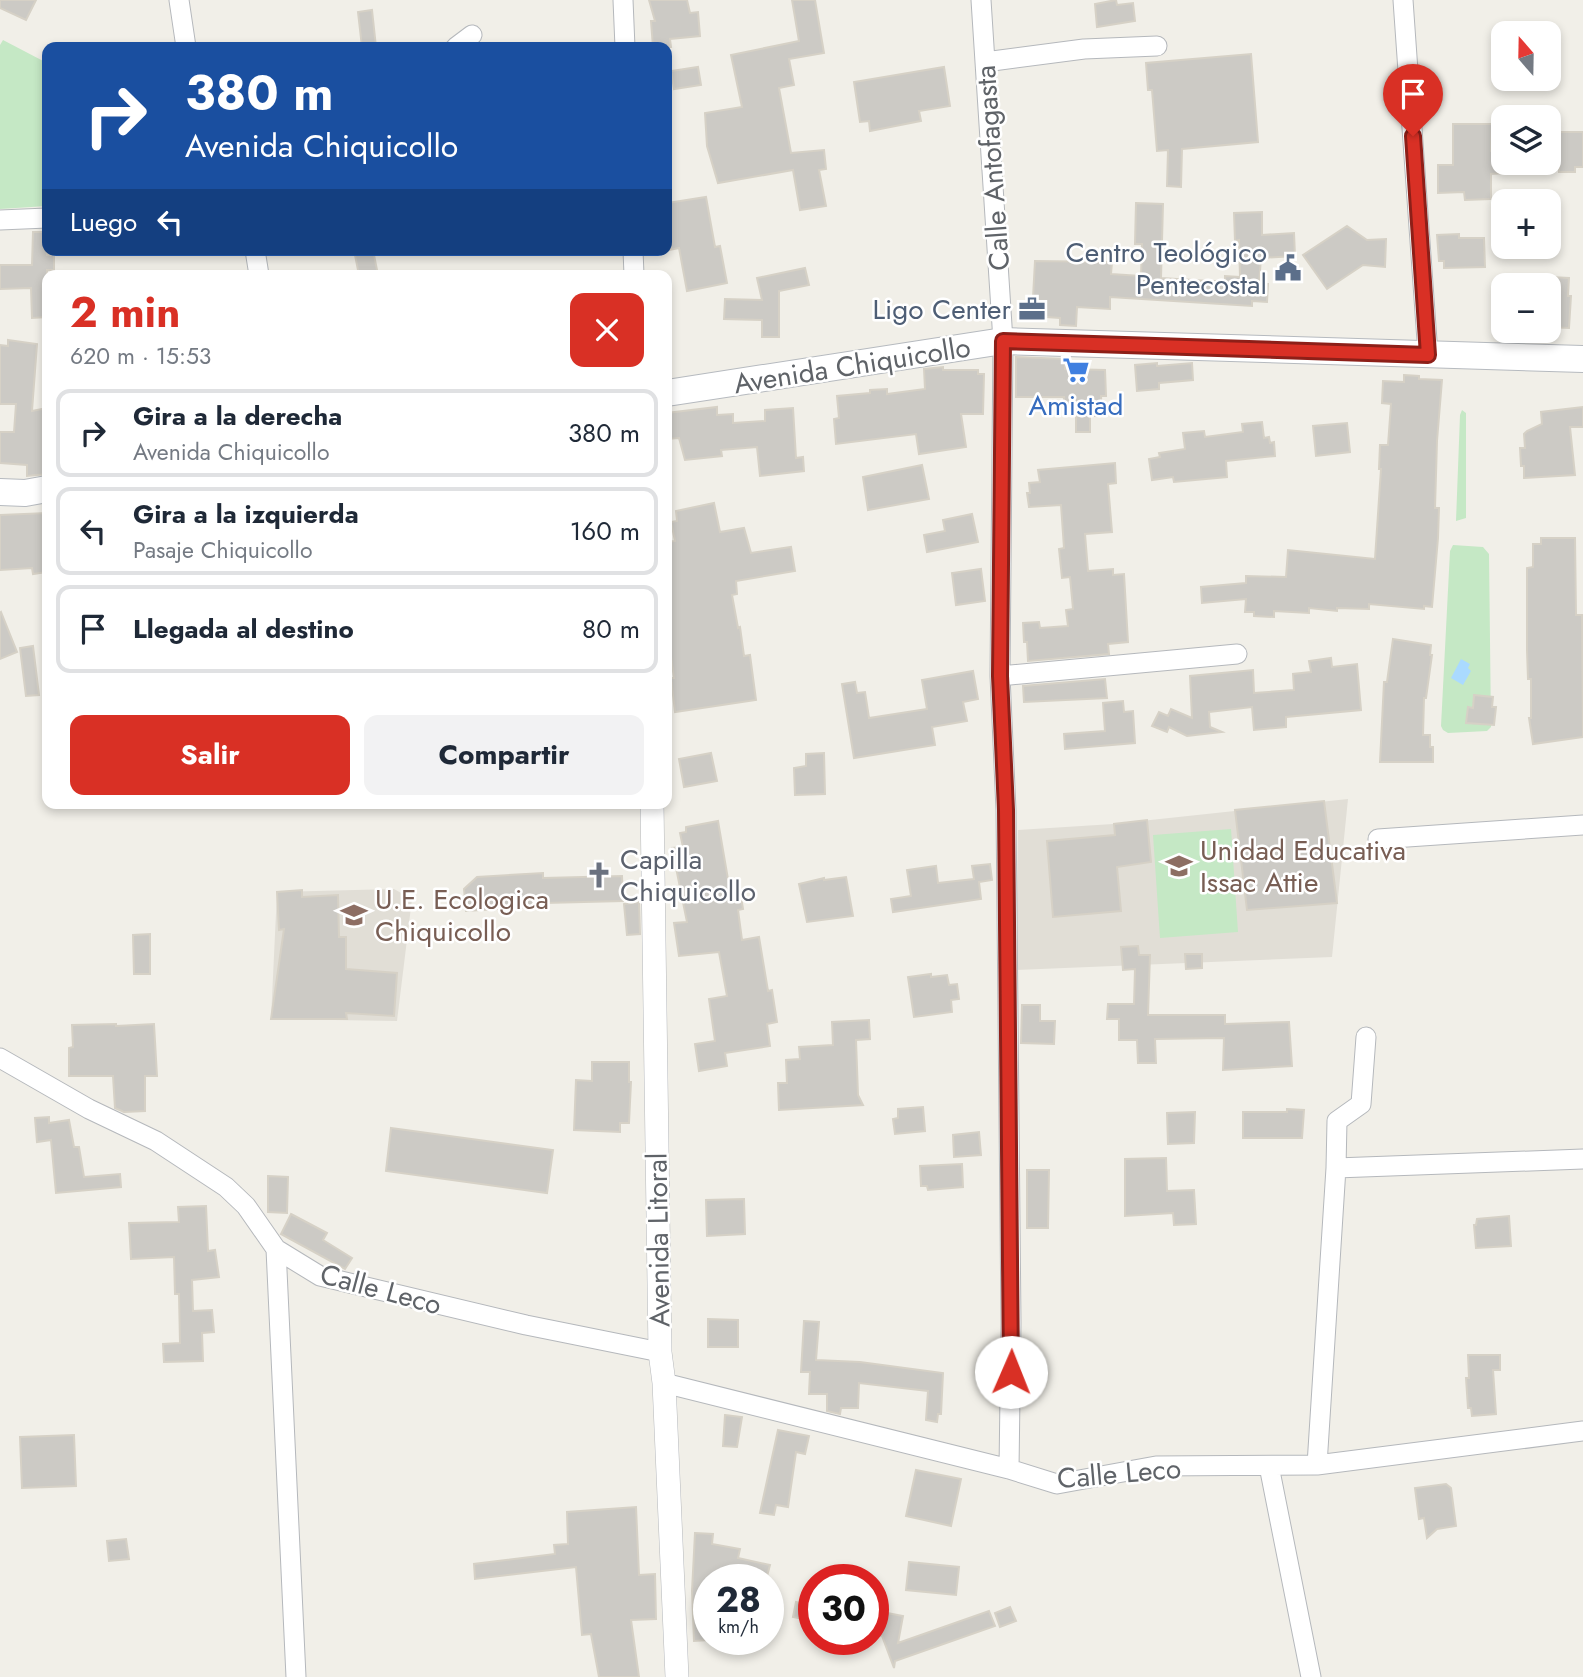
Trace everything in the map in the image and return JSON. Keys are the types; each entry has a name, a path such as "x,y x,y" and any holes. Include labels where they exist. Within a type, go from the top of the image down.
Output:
{"main road":[{"name":"Avenida Chiquicollo","path":"672,392 1003,341 1583,359"},
{"path":"0,492 24,493 42,490"}],"street":[{"path":"179,0 185,42"},
{"path":"623,0 625,42"},
{"name":"Calle Antofagasta","path":"981,0 1003,341 1000,676 1006,823 1012,1323 1009,1469"},
{"path":"1403,0 1428,355"},
{"path":"463,42 472,35"},
{"path":"985,62 1084,49 1157,46"},
{"path":"0,220 42,218"},
{"path":"1000,676 1237,654"},
{"name":"Avenida Litoral","path":"652,809 660,1352 664,1383 677,1677"},
{"path":"1378,839 1583,825"},
{"path":"1317,1465 1337,1121 1361,1104 1366,1037"},
{"name":"Calle Leco","path":"0,1058 89,1109 156,1141 226,1187 246,1206 276,1249 320,1276 526,1325 660,1352"},
{"path":"1336,1168 1583,1159"},
{"path":"276,1249 296,1677"},
{"name":"Calle Leco","path":"664,1383 1009,1469 1057,1484 1156,1466 1317,1465 1583,1431"},
{"path":"1269,1466 1311,1677"}],"shaded area":[{"name":"Unidad Educativa Issac Attie","path":"1348,799 1332,957 1016,970 1018,830 1113,824"},
{"path":"394,889 412,899 397,1021 271,1019 277,892"}],"green space":[{"path":"3,40 42,60 42,206 0,209 0,45"},
{"path":"1462,410 1466,413 1466,518 1456,521 1460,415"},
{"path":"1453,545 1483,547 1489,554 1491,727 1487,731 1448,733 1441,726 1450,551"},
{"path":"1231,829 1238,932 1160,938 1153,835"}],"water":[{"path":"1461,659 1470,664 1468,668 1471,671 1463,685 1451,678"}],"building":[{"path":"0,0 36,0 26,20 0,8"},
{"path":"649,0 687,0 690,13 698,12 700,36 670,39 670,42 653,42 651,21 655,21"},
{"path":"792,0 815,0 824,53 789,59 794,85 779,88 791,153 824,150 826,169 819,170 826,206 800,210 793,170 718,183 707,146 705,113 742,107 731,55 799,41"},
{"path":"1116,0 1117,5 1133,3 1135,21 1097,27 1095,4"},
{"path":"372,10 375,42 361,42 358,12"},
{"path":"1251,54 1258,142 1182,149 1181,187 1167,186 1168,150 1157,151 1152,90 1148,90 1146,63"},
{"path":"698,67 701,85 674,89 672,71"},
{"path":"944,67 950,106 919,111 921,121 870,131 869,121 860,122 854,82"},
{"path":"1453,124 1491,124 1491,199 1465,200 1464,192 1438,193 1438,165 1453,165"},
{"path":"1561,132 1583,132 1583,167 1575,167 1575,172 1561,172"},
{"path":"706,197 715,247 720,246 727,283 687,291 679,248 672,249 672,202"},
{"path":"1136,203 1163,204 1161,278 1225,281 1225,276 1240,277 1239,240 1235,241 1234,213 1262,212 1262,235 1294,233 1295,256 1261,258 1259,284 1268,284 1267,302 1252,301 1252,306 1110,297 1110,309 1077,307 1076,326 1060,325 1060,318 1032,316 1035,261 1112,262 1111,274 1141,276 1142,244 1135,244"},
{"path":"1347,226 1367,240 1386,239 1385,267 1363,265 1327,289 1303,255"},
{"path":"33,232 42,232 42,256 54,256 54,270 42,270 42,317 32,318 31,288 0,289 0,265 32,265"},
{"path":"1459,234 1459,238 1484,238 1485,267 1444,268 1444,261 1439,261 1437,235"},
{"path":"355,256 374,256 377,270 358,270"},
{"path":"805,268 809,285 779,291 779,337 762,337 762,320 724,319 725,299 762,300 757,278"},
{"path":"1561,278 1569,278 1569,328 1561,328"},
{"path":"8,340 37,344 32,411 42,409 42,474 27,476 27,465 0,463 0,432 14,432 16,404 0,404 0,345 8,346"},
{"path":"1016,357 1065,359 1065,369 1105,370 1106,396 1101,396 1102,416 1090,416 1090,432 1076,432 1076,413 1063,413 1064,397 1016,397"},
{"path":"1157,363 1157,366 1192,363 1193,380 1159,383 1159,389 1137,391 1135,365"},
{"path":"943,367 943,370 978,370 978,374 984,374 983,414 961,414 966,447 919,454 916,434 836,444 834,419 839,418 837,396 870,393 870,390 887,389 887,394 925,389 924,369"},
{"path":"1404,375 1442,380 1435,508 1439,508 1438,538 1432,607 1424,606 1424,609 1369,604 1369,609 1337,608 1337,611 1309,608 1309,613 1274,611 1274,617 1254,616 1254,612 1245,612 1246,599 1202,603 1201,587 1246,583 1246,576 1286,577 1288,550 1375,559 1380,445 1388,445 1391,404 1382,403 1383,381 1404,382"},
{"path":"717,407 717,415 733,414 733,423 765,421 765,410 793,408 796,458 803,457 804,471 760,476 757,447 721,450 722,456 685,460 679,438 672,439 672,412"},
{"path":"1583,407 1583,427 1570,427 1575,475 1524,478 1520,448 1525,448 1524,434 1542,424 1541,412"},
{"path":"1262,422 1264,438 1269,437 1270,443 1274,442 1275,456 1226,461 1227,477 1174,482 1173,477 1152,480 1149,459 1160,457 1159,453 1185,449 1183,433 1204,431 1205,437 1243,432 1242,424"},
{"path":"1347,423 1350,452 1316,456 1313,426"},
{"path":"1115,463 1116,483 1108,484 1112,532 1085,534 1088,571 1113,569 1113,575 1124,574 1128,642 1108,644 1109,654 1028,661 1023,623 1039,622 1040,628 1068,626 1066,610 1073,609 1070,577 1062,578 1059,549 1064,548 1061,505 1029,507 1029,483 1040,482 1038,470"},
{"path":"922,465 929,499 868,510 863,477"},
{"path":"714,503 720,532 744,528 751,553 791,547 795,571 736,581 737,594 732,595 744,656 750,655 756,700 675,712 672,686 672,541 675,541 672,522 677,521 676,511"},
{"path":"42,513 42,573 33,574 32,568 0,570 0,515"},
{"path":"972,514 978,542 927,552 924,535 945,531 943,520"},
{"path":"1541,538 1575,538 1576,615 1582,615 1583,737 1533,744 1529,718 1531,679 1528,679 1527,568 1533,567 1533,544 1541,544"},
{"path":"981,569 985,601 956,605 952,573"},
{"path":"0,613 17,652 0,659"},
{"path":"1393,639 1431,645 1432,655 1424,698 1423,735 1430,735 1433,762 1380,762 1384,682 1387,682"},
{"path":"33,646 39,695 26,696 20,648"},
{"path":"1331,658 1332,667 1357,664 1361,710 1286,717 1286,727 1254,730 1252,707 1209,712 1210,727 1222,732 1187,736 1169,727 1167,732 1152,726 1159,712 1168,716 1171,709 1192,718 1190,676 1253,670 1254,693 1294,690 1293,674 1311,672 1309,661"},
{"path":"973,671 978,699 963,702 967,721 932,727 935,745 854,758 842,684 855,682 857,693 865,692 869,718 927,709 922,680"},
{"path":"1105,679 1107,698 1024,702 1023,686"},
{"path":"1474,695 1493,697 1492,707 1496,707 1494,725 1466,723 1468,707 1473,708"},
{"path":"1123,701 1124,712 1133,711 1135,743 1065,749 1064,734 1105,731 1103,703"},
{"path":"711,753 717,781 684,787 679,759"},
{"path":"824,753 825,794 795,795 794,768 806,766 806,754"},
{"path":"1324,801 1337,903 1247,910 1235,810"},
{"path":"1147,820 1151,862 1117,867 1121,911 1053,917 1047,841 1115,835 1114,824"},
{"path":"718,821 730,891 740,890 743,909 738,910 742,940 759,937 768,991 772,990 777,1022 767,1024 770,1046 725,1053 727,1066 699,1071 695,1044 715,1041 709,999 727,996 719,952 679,956 674,923 687,922 672,848 683,847 680,833 686,832 686,827"},
{"path":"990,864 992,880 979,882 981,899 893,912 891,899 911,896 907,870 936,866 938,883 974,879 972,866"},
{"path":"543,873 543,878 622,876 623,901 544,903 544,906 466,911 464,889 477,877"},
{"path":"846,877 853,916 807,922 799,884 824,878"},
{"path":"302,890 302,897 338,895 339,937 346,937 346,969 397,973 394,1016 346,1013 347,1019 271,1019 284,929 279,930 277,892"},
{"path":"639,902 640,934 627,935 624,904"},
{"path":"150,934 150,974 134,974 133,935"},
{"path":"1138,946 1139,955 1150,955 1148,1015 1225,1015 1225,1024 1289,1022 1292,1066 1223,1070 1224,1038 1155,1039 1156,1063 1138,1063 1137,1040 1119,1040 1119,1019 1107,1019 1108,1004 1134,1004 1135,969 1123,970 1121,947"},
{"path":"1185,954 1202,954 1202,968 1186,969"},
{"path":"931,974 931,977 947,975 949,985 957,984 959,999 951,1000 952,1012 914,1017 908,977"},
{"path":"1022,1005 1040,1005 1040,1021 1055,1021 1054,1044 1021,1043"},
{"path":"869,1020 870,1039 856,1040 858,1095 863,1105 779,1110 778,1083 787,1083 786,1060 800,1059 799,1047 833,1045 832,1022"},
{"path":"154,1024 157,1076 145,1076 145,1111 124,1112 115,1108 113,1076 69,1076 69,1048 73,1047 72,1025"},
{"path":"592,1062 629,1062 629,1123 620,1123 620,1132 574,1130 576,1080 592,1081"},
{"path":"923,1107 925,1131 895,1134 893,1119 898,1118 898,1109"},
{"path":"1287,1109 1304,1110 1302,1138 1243,1138 1243,1112 1287,1112"},
{"path":"1195,1112 1194,1143 1168,1144 1167,1113"},
{"path":"49,1117 49,1123 69,1120 74,1147 79,1147 84,1177 120,1174 121,1187 56,1193 51,1140 37,1142 35,1118"},
{"path":"391,1128 553,1150 547,1193 386,1171"},
{"path":"979,1132 981,1155 954,1157 953,1135"},
{"path":"1166,1158 1167,1191 1194,1190 1196,1224 1174,1225 1173,1213 1125,1216 1125,1159"},
{"path":"962,1164 963,1187 928,1190 927,1186 921,1186 920,1166"},
{"path":"1027,1170 1049,1170 1048,1228 1027,1228"},
{"path":"268,1176 288,1177 287,1213 268,1212"},
{"path":"744,1199 745,1234 707,1236 706,1200"},
{"path":"206,1206 208,1251 215,1250 219,1277 192,1280 193,1311 212,1310 214,1332 202,1333 203,1361 164,1362 163,1344 180,1343 179,1294 175,1294 174,1257 131,1259 129,1223 179,1222 178,1207"},
{"path":"291,1214 327,1233 323,1240 352,1258 345,1269 281,1234"},
{"path":"1509,1216 1511,1246 1476,1248 1474,1225 1477,1219"},
{"path":"708,1319 738,1320 738,1347 708,1347"},
{"path":"804,1321 819,1322 816,1360 860,1362 943,1373 941,1414 938,1414 937,1422 926,1420 928,1391 859,1383 858,1408 841,1408 840,1414 827,1411 827,1394 809,1394 810,1372 801,1372"},
{"path":"1468,1355 1500,1355 1500,1370 1493,1370 1496,1414 1472,1416 1471,1408 1468,1408"},
{"path":"725,1415 742,1417 737,1447 723,1446"},
{"path":"778,1430 809,1436 805,1454 796,1452 788,1507 776,1505 774,1515 760,1513"},
{"path":"74,1435 76,1486 22,1488 20,1437"},
{"path":"916,1470 961,1479 951,1526 906,1516"},
{"path":"1446,1484 1451,1488 1456,1526 1437,1529 1427,1538 1424,1518 1419,1519 1415,1488"},
{"path":"636,1507 639,1575 655,1574 656,1619 631,1620 639,1677 599,1677 591,1634 582,1635 576,1567 475,1579 474,1564 555,1554 554,1545 568,1544 567,1512"},
{"path":"695,1533 713,1534 712,1544 740,1549 738,1558 765,1564 693,1564"},
{"path":"126,1539 129,1559 109,1561 107,1541"},
{"path":"909,1562 959,1567 956,1595 906,1590"},
{"path":"796,1602 798,1602 798,1618 793,1617"},
{"path":"1010,1607 1016,1621 1000,1627 995,1613"},
{"path":"989,1611 995,1626 895,1661 894,1668 889,1655 889,1613 903,1616 898,1643"}],"place":[{"name":"Centro Teológico Pentecostal","path":"1288,268"},
{"name":"Ligo Center","path":"1032,309"},
{"name":"Amistad","path":"1076,370"},
{"name":"Unidad Educativa Issac Attie","path":"1179,866"},
{"name":"Capilla Chiquicollo","path":"599,875"},
{"name":"U.E. Ecologica Chiquicollo","path":"354,915"}],"route":[{"path":"1011,1372 1006,810 1000,676 1003,341 1428,355 1413,136"}]}
